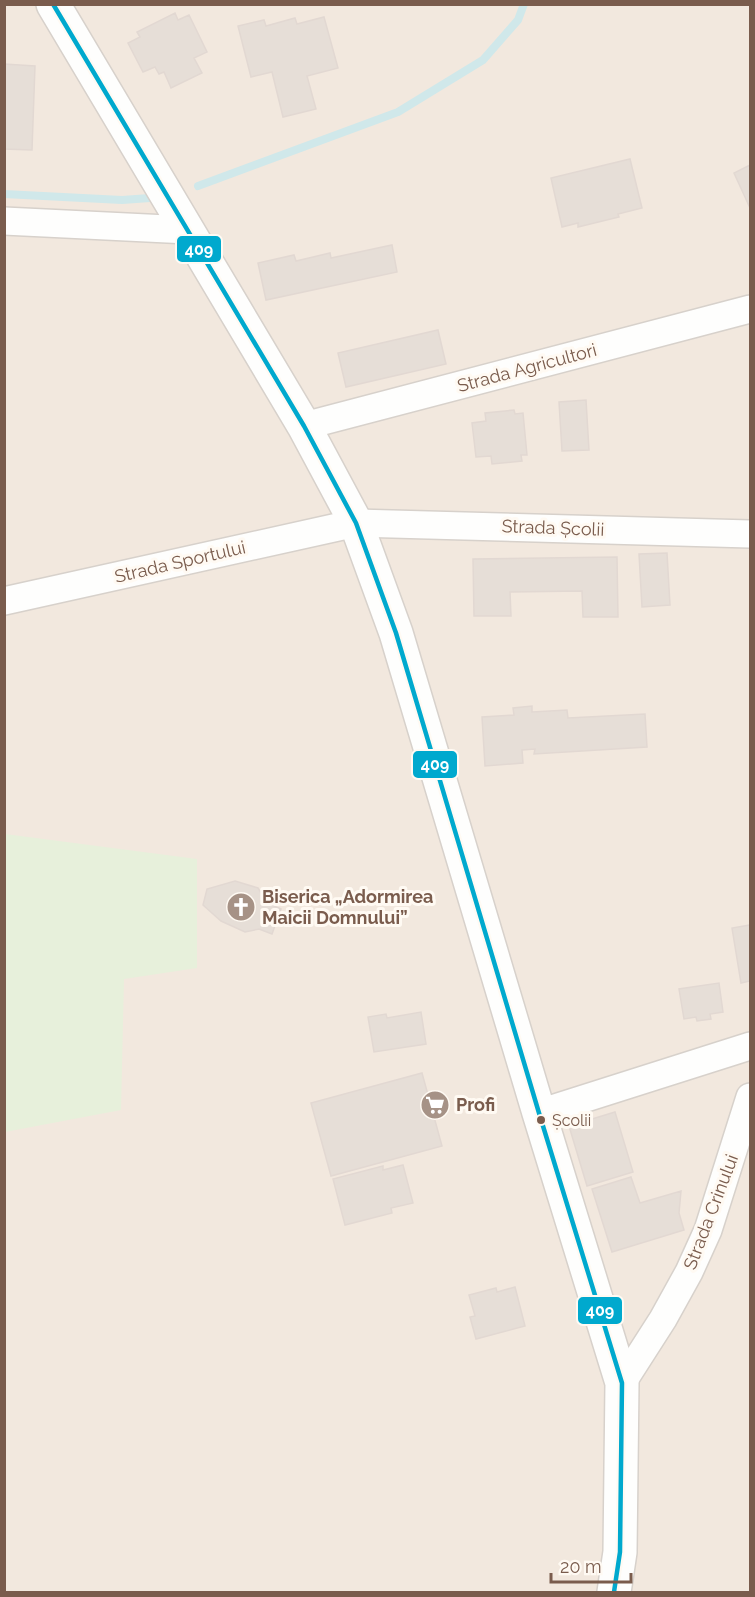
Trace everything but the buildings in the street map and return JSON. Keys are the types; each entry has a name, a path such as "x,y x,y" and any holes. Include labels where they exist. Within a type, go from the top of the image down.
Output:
{"street":[{"path":"53,4 304,426 356,523 396,633 622,1383 620,1552 614,1593"},
{"path":"4,221 188,230"},
{"name":"Strada Agricultori","path":"304,426 750,309"},
{"name":"Strada Școlii","path":"356,523 750,534"},
{"name":"Strada Sportului","path":"4,601 356,523"},
{"path":"539,1113 750,1051"},
{"name":"Strada Crinului","path":"622,1383 663,1320 708,1230 750,1097"}],"shaded area":[{"path":"5,5 750,5 750,1592 5,1592"}],"green space":[{"path":"5,834 197,859 197,968 124,979 121,1110 5,1132"}],"waterway":[{"path":"198,186 398,112 483,60 518,20 524,4"},
{"path":"4,194 122,200 150,198"}],"transit line":[{"name":"409","path":"53,4 304,426 356,523 396,633 622,1383 620,1552 614,1592"}],"place":[{"name":"Biserica „Adormirea Maicii Domnului”","path":"241,907"},
{"name":"Profi","path":"435,1105"},
{"name":"Școlii","path":"541,1120"}]}
